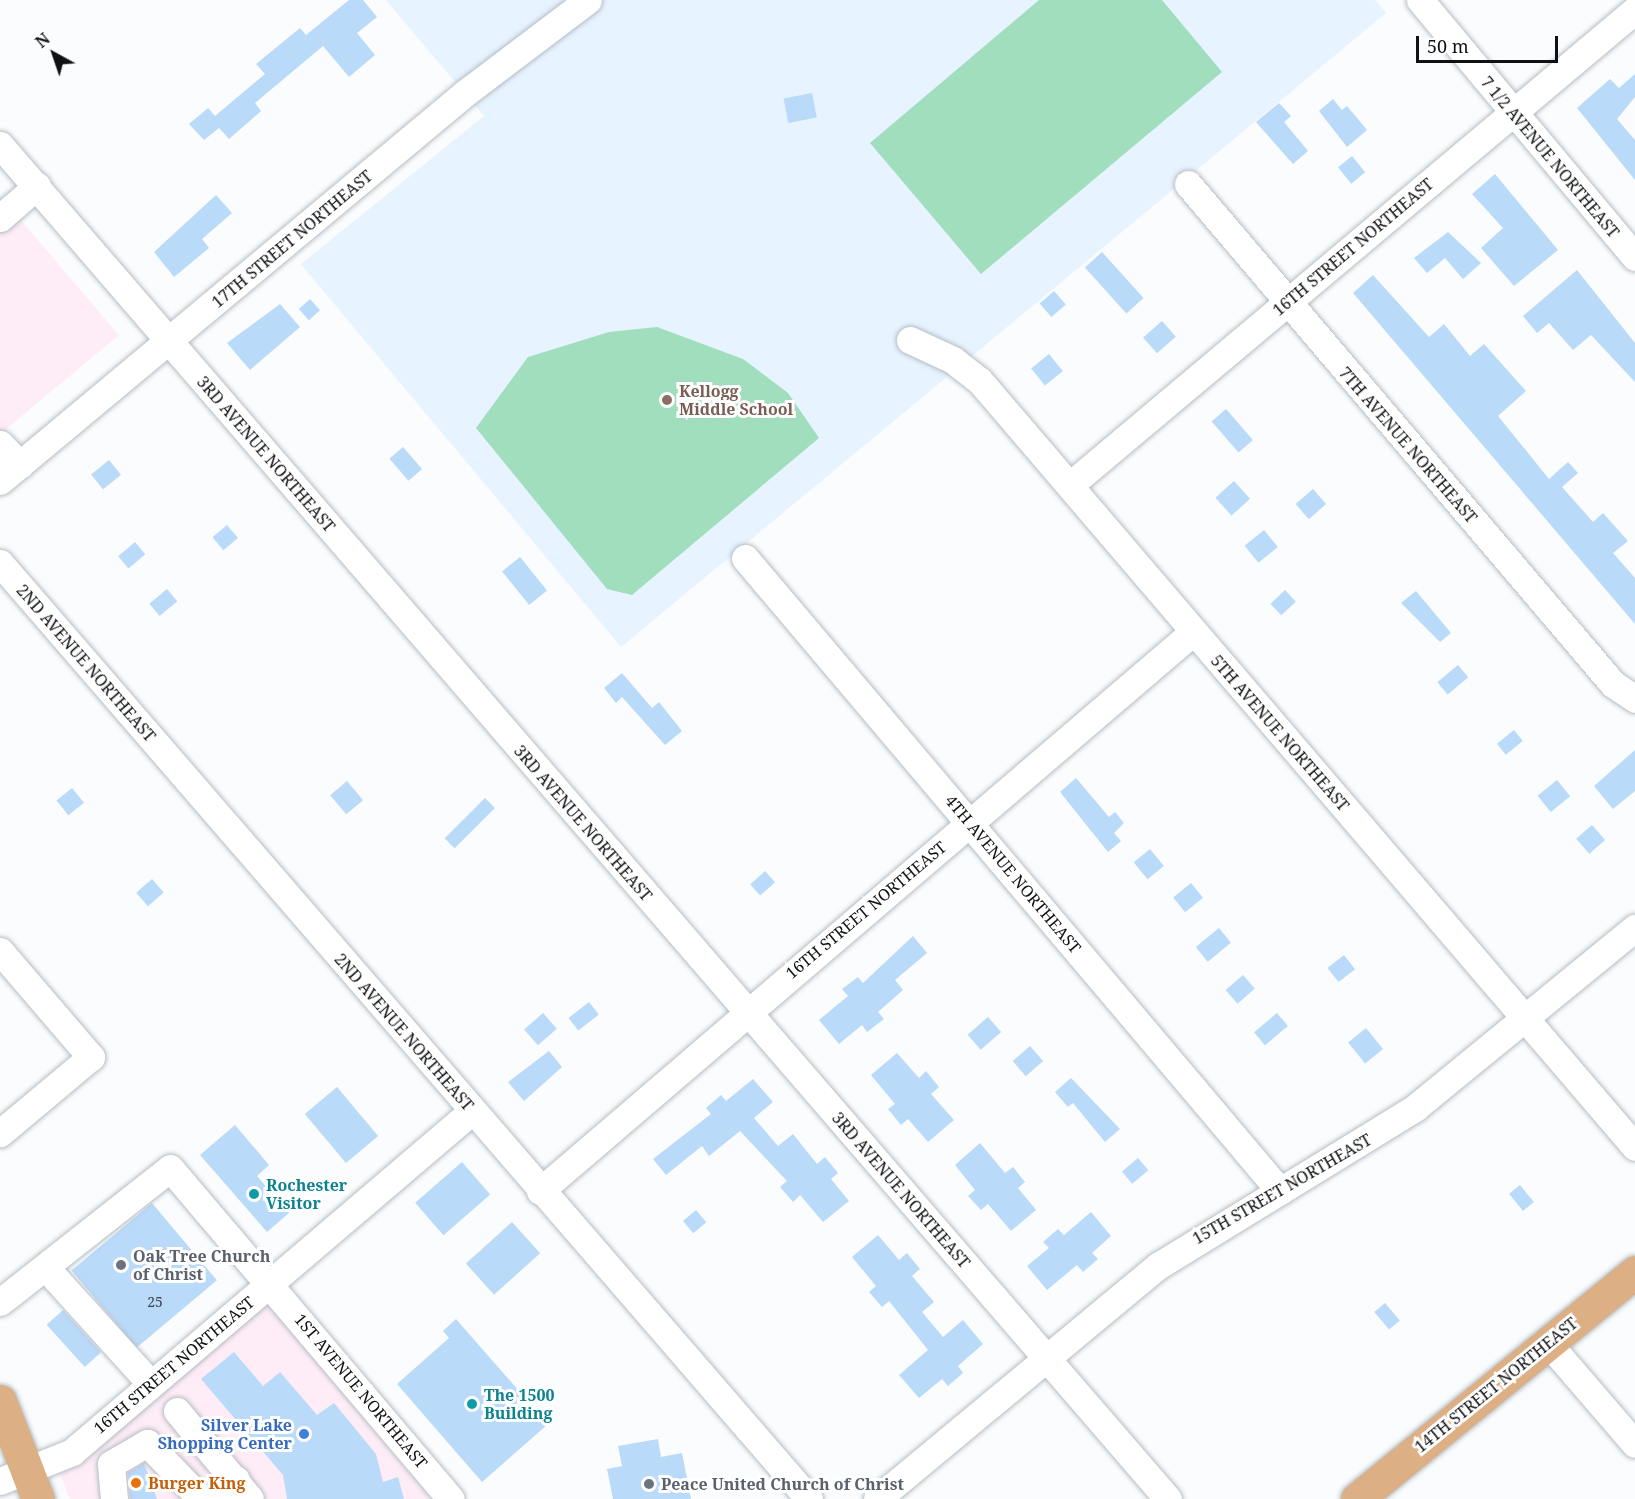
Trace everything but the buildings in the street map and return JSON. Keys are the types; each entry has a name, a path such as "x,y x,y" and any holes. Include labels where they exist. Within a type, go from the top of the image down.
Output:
{"main road":[{"name":"14TH STREET NORTHEAST","path":"1368,1496 1635,1272"},
{"path":"0,1401 22,1484"}],"street":[{"name":"17TH STREET NORTHEAST","path":"10,473 170,342 465,93 588,0"},
{"name":"7 1/2 AVENUE NORTHEAST","path":"1420,0 1513,114 1635,257"},
{"name":"16TH STREET NORTHEAST","path":"1070,485 1635,10"},
{"name":"3RD AVENUE NORTHEAST","path":"0,145 1168,1499"},
{"name":"7TH AVENUE NORTHEAST","path":"1188,184 1613,684 1635,699"},
{"path":"0,218 36,186"},
{"name":"5TH AVENUE NORTHEAST","path":"910,340 953,360 979,380 1635,1147"},
{"path":"0,444 10,473"},
{"name":"4TH AVENUE NORTHEAST","path":"745,558 1280,1191"},
{"name":"2ND AVENUE NORTHEAST","path":"0,563 540,1191 809,1499"},
{"name":"16TH STREET NORTHEAST","path":"540,1191 746,1012 1193,632"},
{"name":"15TH STREET NORTHEAST","path":"877,1499 1193,1240 1280,1191 1416,1107 1635,928"},
{"path":"0,951 91,1057 0,1133"},
{"name":"16TH STREET NORTHEAST","path":"22,1484 72,1452 472,1111"},
{"name":"1ST AVENUE NORTHEAST","path":"47,1269 170,1168 451,1499"},
{"path":"0,1302 47,1269 151,1384"},
{"path":"1548,1343 1635,1444"},
{"path":"177,1411 236,1492"},
{"path":"114,1499 111,1464 137,1443 147,1443 201,1499"}],"shaded area":[{"name":"Kellogg Middle School","path":"386,0 1375,0 1386,13 621,647 301,264 484,116"},
{"path":"0,196 119,335 0,434"},
{"path":"266,1301 431,1499 70,1499 60,1474"}],"green space":[{"path":"1039,0 1162,0 1222,72 981,274 870,143"},
{"path":"657,327 743,359 788,393 819,438 632,595 607,589 476,428 528,357 609,332"}],"place":[{"name":"Kellogg Middle School","path":"667,400"},
{"name":"Rochester Visitor","path":"254,1194"},
{"name":"Oak Tree Church of Christ","path":"121,1265"},
{"name":"The 1500 Building","path":"472,1404"},
{"name":"Silver Lake Shopping Center","path":"304,1434"},
{"name":"Burger King","path":"136,1483"},
{"name":"Peace United Church of Christ","path":"649,1484"}]}
